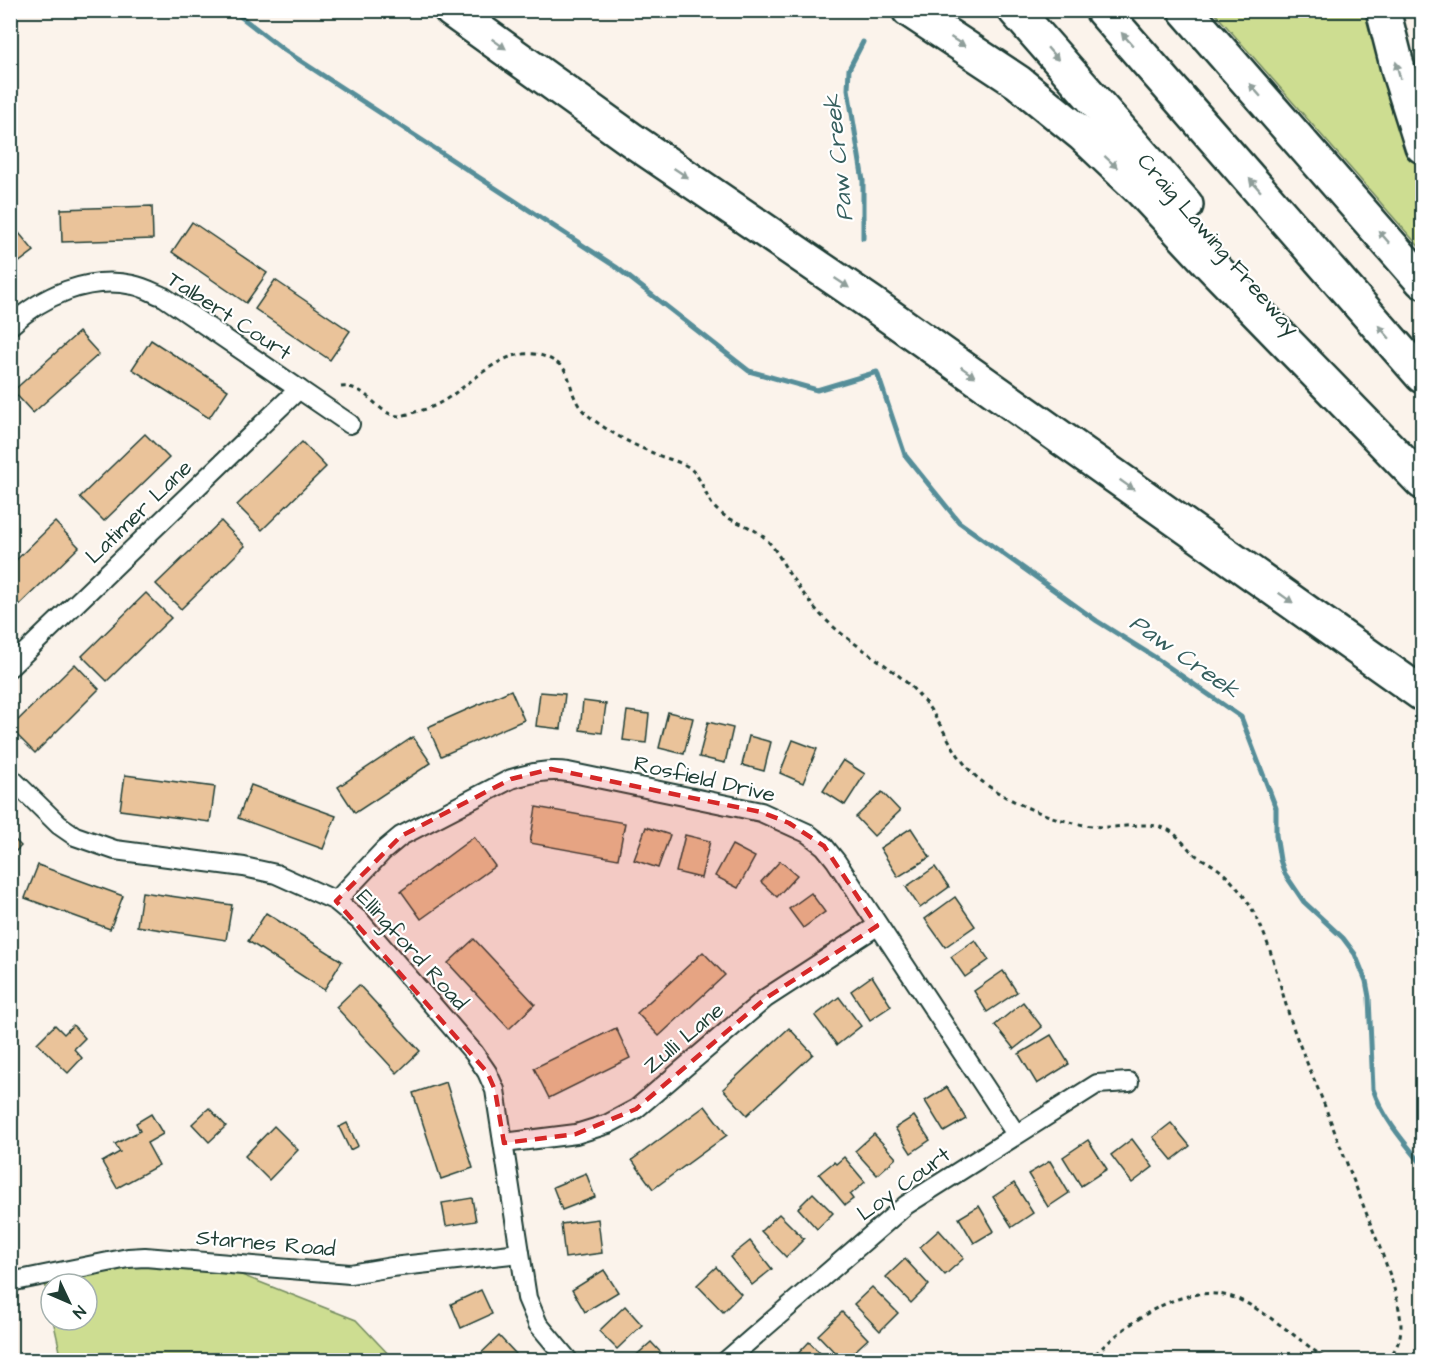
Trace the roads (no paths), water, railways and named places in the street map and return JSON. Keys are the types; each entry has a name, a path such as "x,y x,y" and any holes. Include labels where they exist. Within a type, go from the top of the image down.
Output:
{"highway":[{"path":"451,10 632,140 871,303 1422,694"},
{"path":"909,10 1018,82 1083,135 1125,174 1422,480"},
{"name":"Craig Lawing Freeway","path":"1015,10 1422,480"},
{"path":"1102,10 1422,376"},
{"path":"1185,10 1422,281"},
{"path":"1383,10 1399,74 1422,146"}],"street":[{"name":"Talbert Court","path":"10,326 33,306 79,287 104,283 134,285 164,297 350,424"},
{"name":"Latimer Lane","path":"10,667 299,389"},
{"name":"Rosfield Drive","path":"336,901 383,852 417,826 511,779 551,770 761,812 807,833 824,846 836,861 1016,1134"},
{"name":"Ellingford Road","path":"10,777 58,825 75,836 115,850 244,867 276,874 336,901 351,912 480,1062 495,1090 527,1298 538,1324 568,1360"},
{"name":"Zulli Lane","path":"504,1143 576,1134 608,1124 636,1109 766,998 877,926"},
{"name":"Loy Court","path":"737,1358 906,1205 1097,1084 1129,1082"},
{"name":"Starnes Road","path":"10,1282 107,1262 145,1257 350,1274 520,1253"}],"waterway":[{"name":"Paw Creek","path":"228,10 236,13 284,50 616,267 749,371 817,390 877,372 905,455 959,522 1097,621 1153,656 1241,717 1276,808 1276,835 1285,874 1304,902 1343,938 1355,954 1366,981 1369,997 1373,1089 1388,1119 1422,1164"},
{"name":"Paw Creek","path":"863,42 849,69 848,89 863,181 863,238"}]}
